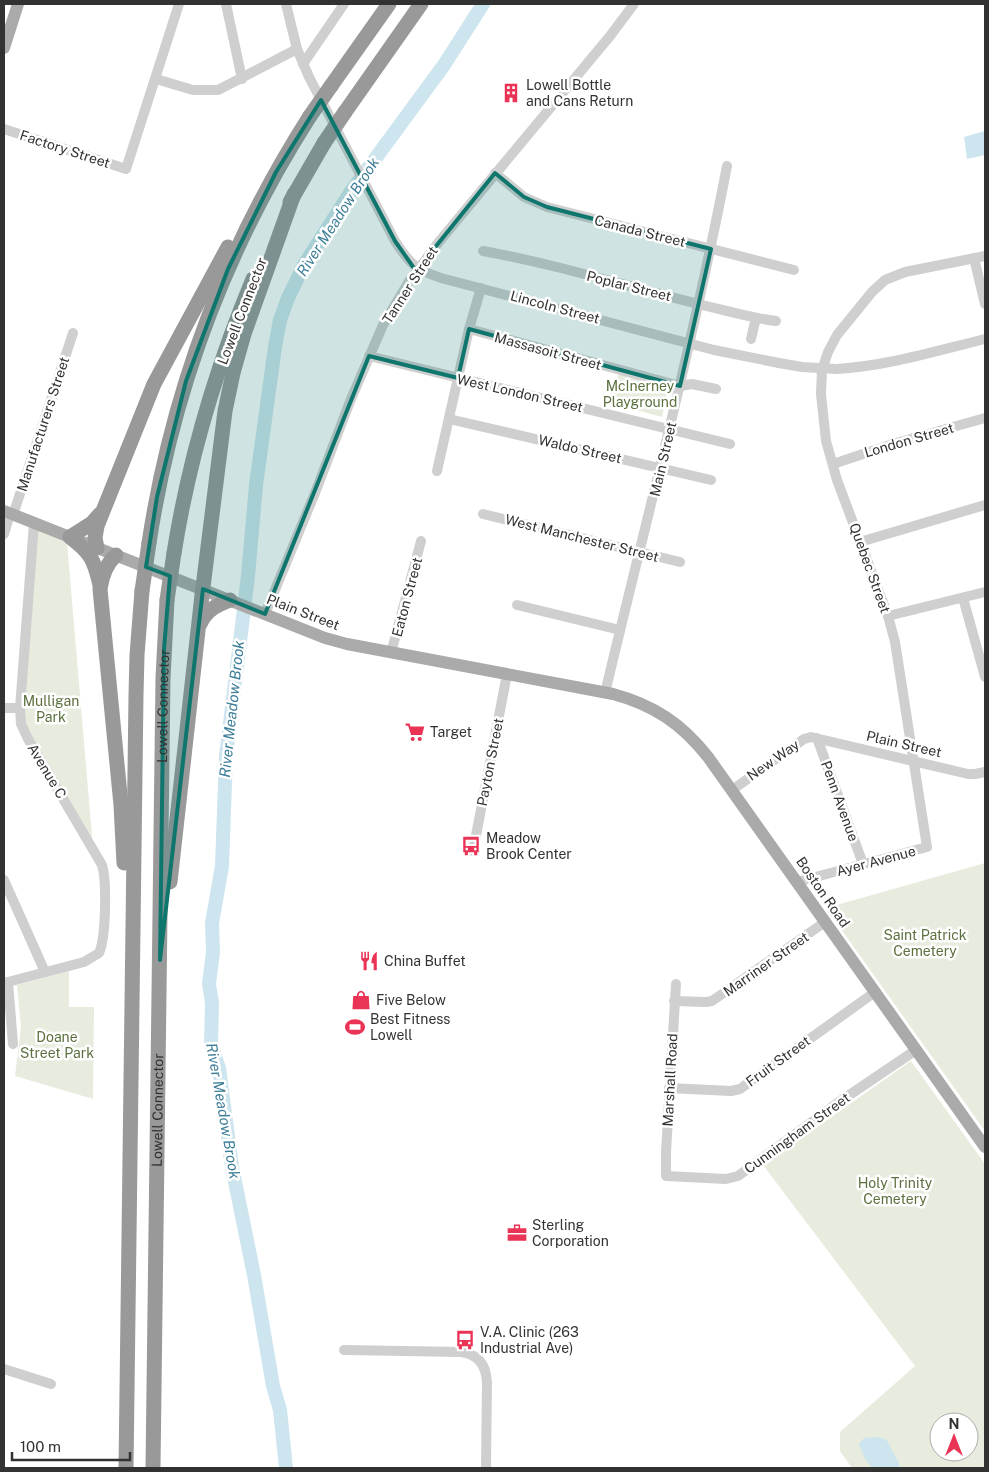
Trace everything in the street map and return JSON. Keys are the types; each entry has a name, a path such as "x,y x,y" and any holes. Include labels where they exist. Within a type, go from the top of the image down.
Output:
{"highway":[{"name":"Lowell Connector","path":"126,1468 137,646 142,591 157,497 186,381 206,323 244,234 265,192 310,116 389,4"},
{"name":"Lowell Connector","path":"153,1468 163,678 167,600 174,553 193,458 214,383 240,308 294,194 324,143 421,4"},
{"path":"97,548 95,534 103,509 143,408 162,368 256,195 288,153"},
{"path":"160,960 222,427 233,372 244,334 294,194"},
{"path":"103,509 92,523 70,538 89,554 96,570 100,589 121,805 133,960"},
{"path":"100,589 104,572 116,555"},
{"path":"200,624 207,612 217,605 230,600"}],"main road":[{"path":"4,48 18,4"},
{"name":"Plain Street","path":"9,513 346,644 605,693"},
{"name":"Boston Road","path":"605,693 629,699 654,709 677,724 698,744 985,1147"}],"street":[{"path":"179,4 156,79 202,91 224,88 297,50"},
{"path":"226,4 242,79"},
{"name":"Lincoln Street","path":"286,4 297,50 303,64 402,252 410,263 418,269 441,278 690,343 779,364 802,367 836,369 884,363 985,339"},
{"path":"303,64 344,4"},
{"name":"Tanner Street","path":"260,612 315,493 369,356 390,310 418,269 495,173 610,36 634,4"},
{"name":"Factory Street","path":"4,129 126,169 156,79"},
{"name":"Main Street","path":"605,693 690,343 727,166"},
{"name":"Canada Street","path":"495,173 524,198 547,207 794,270"},
{"name":"Poplar Street","path":"482,251 531,260 699,304 776,321"},
{"name":"Quebec Street","path":"927,847 900,673 888,616 860,542 826,441 821,376 828,352 837,335 885,280 904,272 985,256"},
{"path":"974,258 985,304"},
{"path":"438,471 469,329 481,288"},
{"path":"751,338 756,318"},
{"name":"Massasoit Street","path":"469,329 680,386 692,384 716,389"},
{"name":"Manufacturers Street","path":"4,534 9,513 72,333"},
{"name":"West London Street","path":"369,356 730,444"},
{"name":"London Street","path":"833,464 896,443 985,418"},
{"name":"Waldo Street","path":"449,419 711,480"},
{"path":"860,542 985,506"},
{"name":"West Manchester Street","path":"483,514 680,562"},
{"name":"Avenue C","path":"34,523 20,708 22,724 28,739 99,857 104,871 103,939 99,953 84,962 45,972"},
{"name":"Eaton Street","path":"391,653 421,541"},
{"path":"888,616 985,592"},
{"path":"963,598 985,677"},
{"path":"517,604 620,630"},
{"name":"Payton Street","path":"473,851 507,674"},
{"path":"4,708 20,708"},
{"name":"New Way","path":"732,790 804,738 817,738"},
{"name":"Plain Street","path":"817,738 968,774 985,772"},
{"name":"Penn Avenue","path":"817,738 863,864"},
{"name":"Ayer Avenue","path":"797,882 927,847"},
{"path":"4,880 45,972 6,982 13,1044"},
{"name":"Marriner Street","path":"674,1001 712,1001 825,922"},
{"name":"Marshall Road","path":"666,1176 669,1088 676,984"},
{"name":"Fruit Street","path":"669,1088 731,1091 740,1089 875,992"},
{"name":"Cunningham Street","path":"666,1176 726,1179 738,1176 839,1102 916,1050"},
{"path":"344,1350 461,1352 473,1355 478,1359 485,1369 487,1382 486,1468"},
{"path":"7,1370 51,1384"}],"highlighted area":[{"path":"321,100 395,241 416,271 495,173 524,197 547,207 711,249 680,386 469,329 458,378 369,356 265,614 203,589 160,960 164,649 170,576 146,567 157,497 186,381 228,269 276,172"}],"green space":[{"name":"McInerney Playground","path":"619,372 669,385 662,417 611,403"},
{"name":"Mulligan Park","path":"34,523 67,542 93,848 24,731"},
{"name":"Saint Patrick Cemetery","path":"985,863 985,1131 826,908"},
{"name":"Doane Street Park","path":"69,971 69,1007 94,1007 93,1099 15,1076 21,1027 17,985"},
{"name":"Holy Trinity Cemetery","path":"911,1061 985,1164 985,1468 852,1468 840,1451 840,1432 915,1366 763,1165"}],"water":[{"path":"985,131 985,155 967,159 964,137"},
{"path":"876,1437 886,1439 899,1463 899,1468 872,1468 864,1457 859,1444 864,1438"}],"waterway":[{"name":"River Meadow Brook","path":"286,1468 280,1410 273,1386 254,1275 232,1167 219,1068 211,1045 212,1003 209,984 213,952 212,923 222,866 226,756 248,576 256,485 275,347 280,320 288,298 304,265 350,193 444,65 483,4"}],"place":[{"name":"Lowell Bottle and Cans Return","path":"511,93"},
{"name":"Target","path":"415,732"},
{"name":"Meadow Brook Center","path":"471,846"},
{"name":"China Buffet","path":"369,961"},
{"name":"Five Below","path":"361,1000"},
{"name":"Best Fitness Lowell","path":"355,1027"},
{"name":"Sterling Corporation","path":"517,1233"},
{"name":"V.A. Clinic (263 Industrial Ave)","path":"465,1340"}]}
